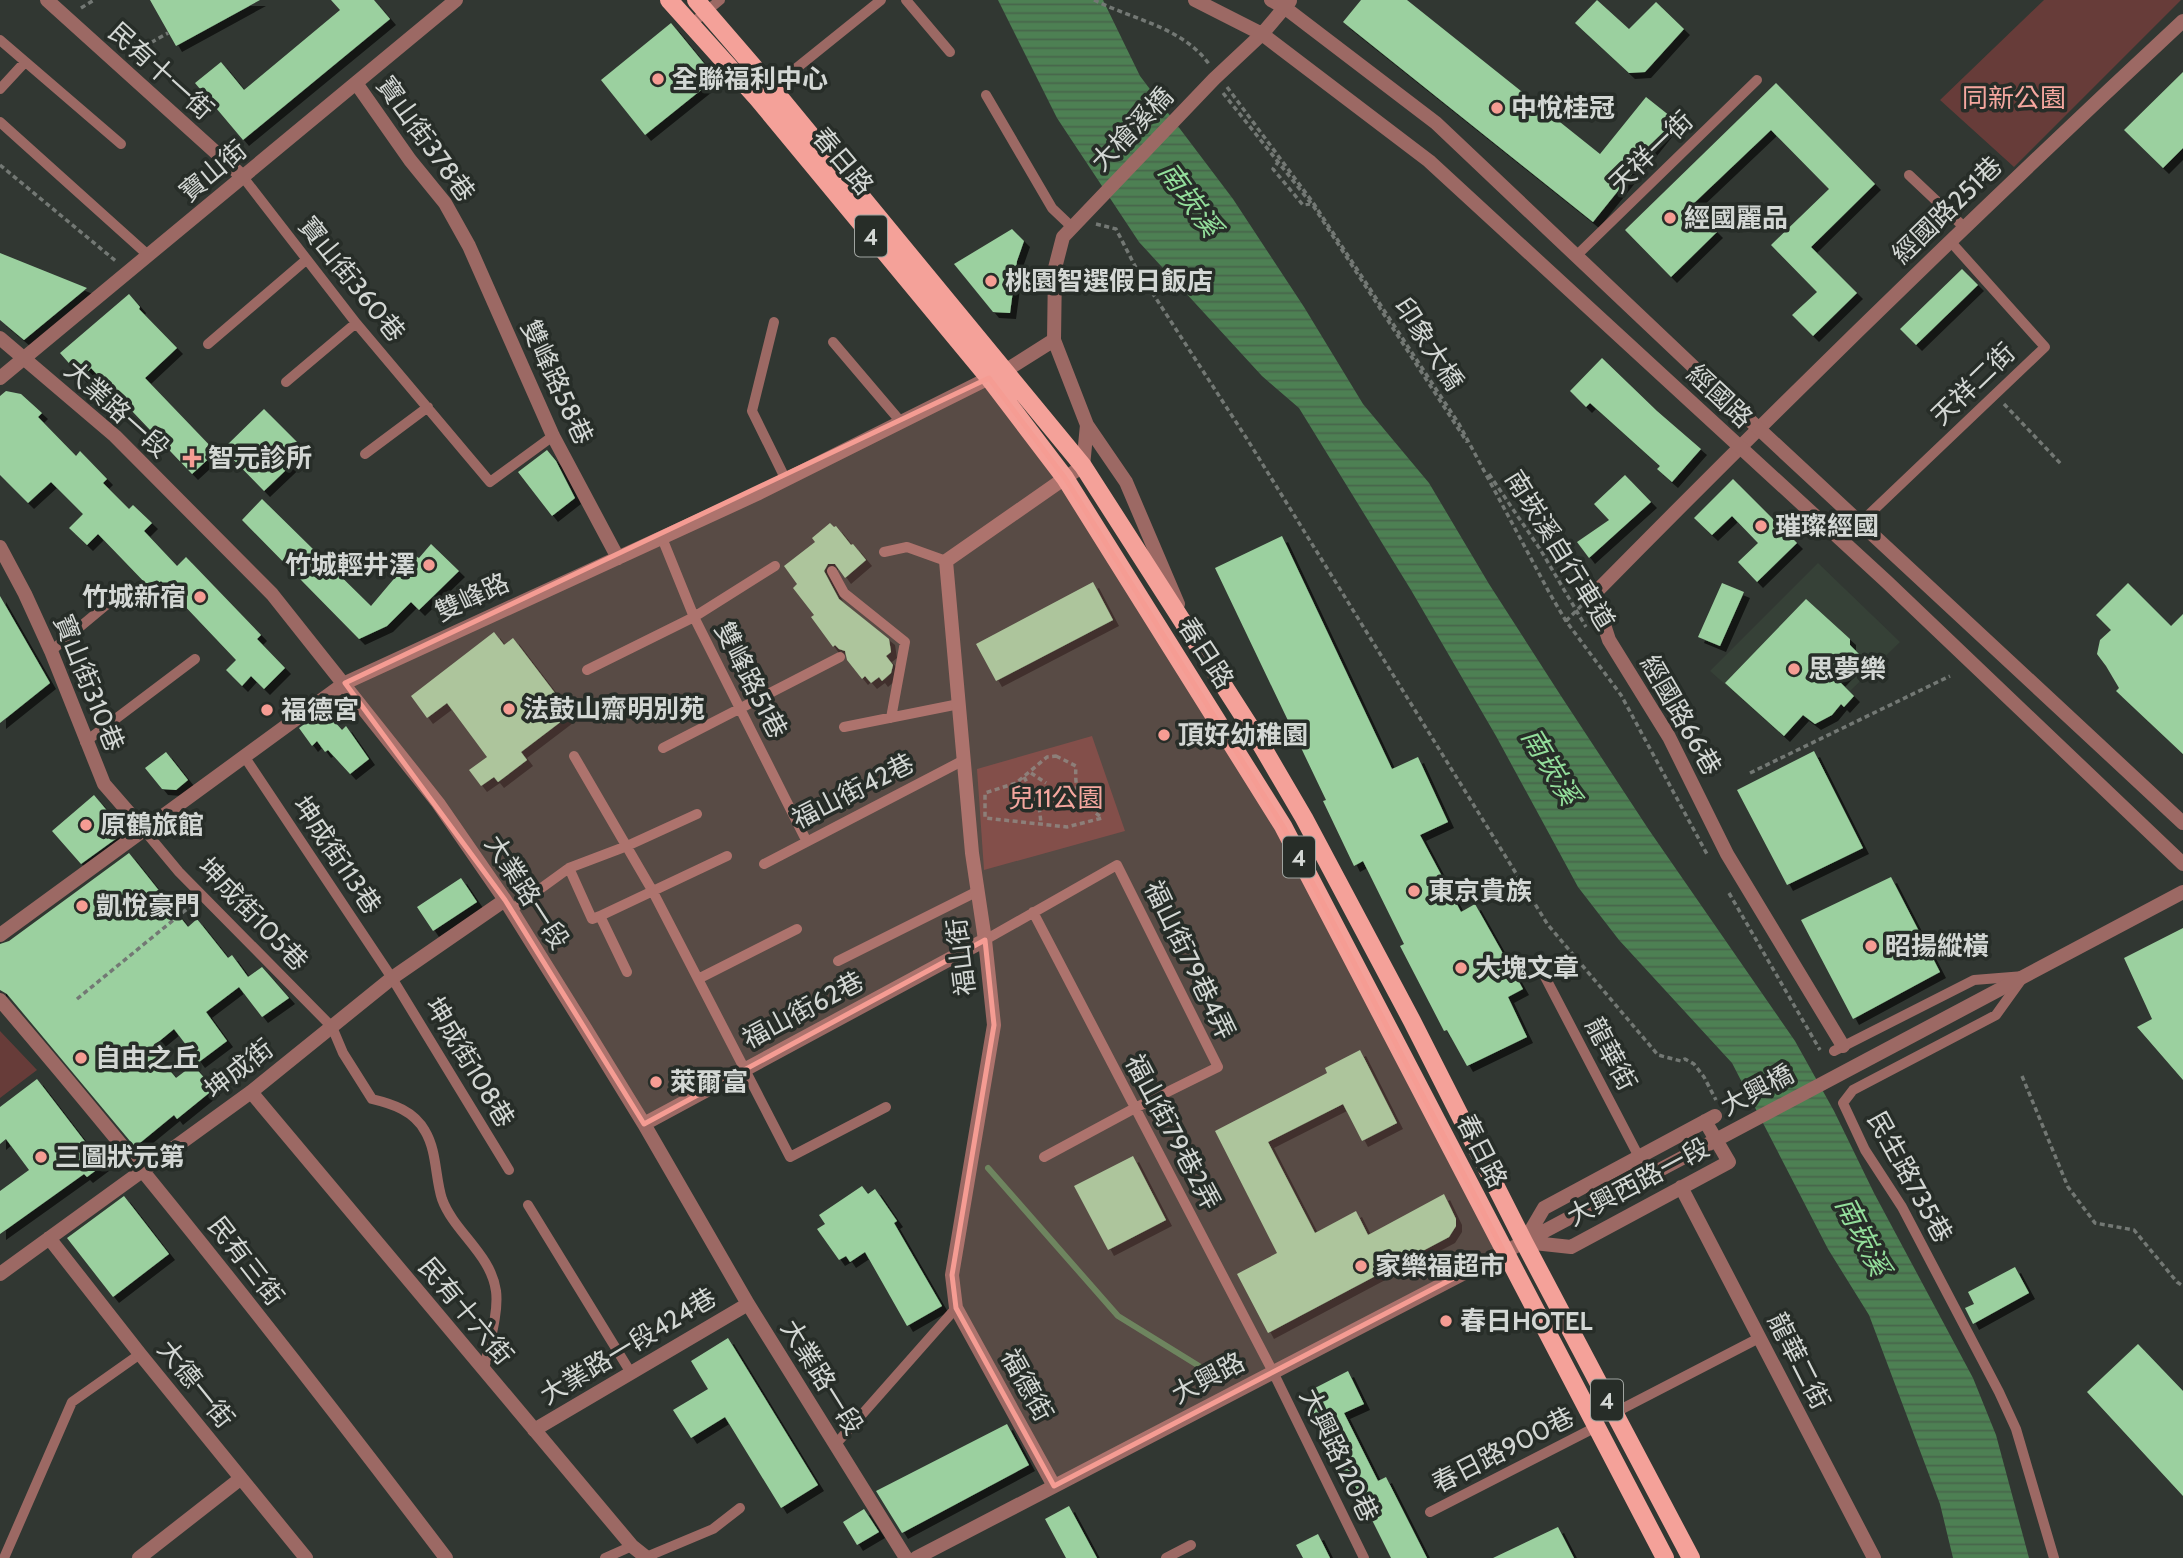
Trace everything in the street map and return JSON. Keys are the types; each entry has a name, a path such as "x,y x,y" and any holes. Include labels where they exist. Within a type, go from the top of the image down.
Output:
{"main road":[{"name":"春日路","path":"668,0 765,94"},
{"name":"春日路","path":"700,6 765,94 997,374 1083,466 1256,736 1304,818 1412,1021 1524,1242 1690,1558"},
{"name":"春日路","path":"997,374 1283,826 1665,1558"}],"street":[{"name":"民有十一街","path":"47,0 243,177"},
{"name":"寶山街","path":"0,378 456,0"},
{"name":"經國路","path":"1195,0 1262,34 1429,161 1748,438 1860,523 2183,823"},
{"name":"大檜溪橋","path":"1054,340 1055,268 1063,237 1095,201 1262,34 1282,2"},
{"name":"經國路","path":"1282,2 1436,123 1576,256 1887,582 2183,863"},
{"name":"經國路251巷","path":"1748,438 1964,227 2183,21"},
{"name":"寶山街378巷","path":"356,83 444,203 456,224"},
{"name":"雙峰路58巷","path":"456,224 553,436 618,558"},
{"name":"大業路一段","path":"0,338 115,436 272,594 439,803 508,905 644,1124 748,1304 905,1558"},
{"name":"雙峰路","path":"0,935 345,683 786,480 997,374 1054,340"},
{"path":"1054,340 1087,425 1126,482 1192,638"},
{"path":"946,561 1083,466 1087,425"},
{"name":"經國路66巷","path":"1748,438 1594,594 1609,640 1669,737 1727,854 1838,1049"},
{"name":"寶山街310巷","path":"0,547 51,651 104,784 144,830"},
{"name":"福山街","path":"946,561 964,760 994,1025 952,1275 956,1308"},
{"path":"2024,976 2183,892"},
{"name":"坤成街","path":"0,1274 251,1092 392,978 508,905"},
{"name":"福山街62巷","path":"644,1124 985,940"},
{"name":"大興橋","path":"1552,1227 2024,976"},
{"name":"民有三街","path":"0,1000 144,1170 364,1449 446,1558"},
{"name":"民有十六街","path":"251,1092 632,1546 647,1557"},
{"name":"大興西路一段","path":"1713,1113 1729,1162 1571,1247 1524,1242 1544,1208 1713,1113"},
{"name":"龍華二街","path":"1682,1187 1874,1558"},
{"name":"大興西路一段","path":"1524,1242 1552,1227"},
{"name":"大德一街","path":"49,1238 306,1558"},
{"name":"大興路","path":"916,1558 1524,1242"},
{"name":"大業路一段424巷","path":"534,1430 748,1304"},
{"name":"福德街","path":"956,1308 1054,1486"},
{"path":"139,1558 240,1479"}],"lane":[{"path":"690,24 700,6 720,0"},
{"path":"765,94 881,0"},
{"path":"906,0 950,52"},
{"path":"0,40 121,144"},
{"path":"0,89 25,62"},
{"name":"天祥一街","path":"1576,256 1757,80"},
{"path":"986,95 1052,208 1075,225"},
{"path":"0,122 149,256"},
{"path":"1909,175 1964,227"},
{"name":"寶山街360巷","path":"243,177 356,323 490,482 553,436"},
{"name":"天祥二街","path":"1860,523 2045,347 1950,241"},
{"path":"208,344 306,260"},
{"path":"774,322 752,411 786,480"},
{"path":"286,382 356,323"},
{"path":"833,342 901,422"},
{"path":"365,454 428,407"},
{"name":"雙峰路51巷","path":"662,538 694,617 806,840"},
{"path":"884,552 907,547 946,561"},
{"path":"587,670 694,617 775,566"},
{"path":"832,571 844,593 905,642 891,718"},
{"path":"51,651 117,596"},
{"path":"663,748 840,657"},
{"path":"85,741 195,659"},
{"path":"844,727 959,704"},
{"name":"坤成街113巷","path":"244,756 392,978"},
{"path":"574,756 652,890 790,1157 886,1107"},
{"name":"福山街42巷","path":"764,864 964,760"},
{"path":"508,905 569,869 697,814"},
{"name":"坤成街105巷","path":"144,830 203,896 332,1027 343,1053 372,1100 388,1103 408,1112 425,1131 443,1200 454,1220 487,1264 496,1291 493,1325 484,1370"},
{"path":"569,869 592,919 727,856"},
{"name":"福山街79巷4弄","path":"1033,912 1117,865 1218,1067 1135,1108"},
{"path":"838,961 978,891"},
{"path":"985,940 1033,912"},
{"name":"福山街79巷2弄","path":"1033,912 1273,1372"},
{"path":"600,916 627,972"},
{"path":"698,979 797,929"},
{"name":"龍華街","path":"1543,972 1639,1157"},
{"path":"1838,1049 1974,979 2024,976"},
{"name":"民生路735巷","path":"2024,976 1996,1014 1853,1090 1843,1103 1865,1150 1902,1207 1999,1392 2016,1429 2054,1558"},
{"name":"坤成街108巷","path":"392,978 509,1170"},
{"path":"1044,1157 1135,1108"},
{"path":"528,1205 631,1373"},
{"path":"835,1445 956,1308"},
{"path":"1614,1413 1759,1338"},
{"path":"4,1558 72,1402 140,1354"},
{"name":"大興路120巷","path":"1273,1372 1364,1558"},
{"name":"春日路900巷","path":"1430,1512 1596,1427"},
{"path":"647,1557 713,1529 740,1508"},
{"path":"1166,1558 1191,1545"},
{"path":"605,1558 632,1546"}],"path":[{"name":"印象大橋","path":"1094,0 1175,33 1200,51 1314,204 1460,424 1566,621 1621,695 1664,774"},
{"path":"115,63 168,33"},
{"name":"南崁溪自行車道","path":"1217,77 1258,139 1314,207 1458,429 1540,549 1590,632"},
{"path":"1279,162 1273,169 1303,205 1314,204"},
{"path":"0,165 119,264"},
{"path":"1075,225 1106,225 1116,229 1155,298 1247,439 1548,925 1658,1055 1681,1061 1685,1059 1694,1064 1713,1113"},
{"path":"1995,394 2061,464"},
{"path":"1566,621 1576,611"},
{"path":"1750,773 1950,676"},
{"path":"1056,756 1076,766 1075,781 1081,802 1102,818 1067,827 985,818 985,793 1016,783 1031,773 1047,758 1056,756"},
{"path":"1670,769 1664,774 1711,862"},
{"path":"1031,773 1046,783"},
{"path":"1024,778 1039,805 1041,823"},
{"path":"1039,805 1048,801"},
{"path":"1725,886 1820,1050 1827,1053 1838,1049"},
{"path":"77,999 203,896"},
{"path":"2022,1076 2068,1187 2095,1223 2134,1230 2176,1282 2183,1286"}],"highlighted area":[{"path":"989,378 1065,478 1283,826 1504,1252 1054,1486 956,1308 952,1275 994,1025 985,940 644,1124 505,900 345,683"}],"shaded area":[{"name":"思夢樂","path":"1818,563 1900,642 1850,691 1854,696 1844,707 1815,724 1803,715 1784,736 1710,671"}],"green space":[{"name":"同新公園","path":"2044,0 2181,0 2014,167 1940,100"},
{"name":"兒11公園","path":"1092,736 1125,831 984,870 977,769"},
{"path":"0,1031 37,1070 0,1098"}],"water":[{"name":"南崁溪","path":"998,0 1103,0 1140,76 1233,199 1304,307 1363,404 1429,483 1489,584 1561,696 1649,830 1795,1041 1973,1378 1996,1435 2029,1558 1953,1558 1940,1504 1869,1315 1828,1249 1732,1063 1619,940 1578,887 1496,736 1411,590 1299,408 1262,376 1139,242 1057,118"}],"building":[{"path":"150,0 260,0 176,46"},
{"path":"331,0 374,0 390,19 243,140 195,83 221,62 244,90 340,10"},
{"name":"中悅桂冠","path":"1361,0 1407,0 1600,154 1646,97 1675,120 1593,222 1343,22"},
{"path":"1597,0 1629,29 1656,2 1684,29 1645,72 1629,73 1575,23"},
{"name":"全聯福利中心","path":"671,23 716,78 645,135 601,80"},
{"path":"2183,72 2183,148 2163,168 2124,130"},
{"name":"經國麗品","path":"1776,83 1875,184 1811,247 1857,293 1813,336 1792,315 1817,292 1771,245 1829,189 1771,130 1691,206 1717,232 1671,277 1625,230"},
{"name":"桃園智選假日飯店","path":"1012,229 1024,241 1017,261 1010,313 993,312 954,264"},
{"path":"0,253 87,288 24,340 0,320"},
{"path":"1962,269 1978,285 1916,345 1900,329"},
{"path":"129,294 139,309 177,348 145,378 216,452 192,474 91,368 82,378 60,353"},
{"path":"1602,358 1701,449 1672,482 1657,469 1660,466 1590,403 1586,407 1570,391"},
{"path":"6,391 21,394 42,413 38,417 76,456 80,451 107,479 103,483 129,509 133,505 152,523 144,531 177,566 186,557 261,635 257,639 285,668 264,689 251,676 242,686 226,670 236,660 161,581 151,589 98,534 87,545 69,528 83,514 51,482 28,503 0,475 0,396"},
{"name":"竹城輕井澤","path":"264,409 306,451 264,491 223,449"},
{"path":"547,450 556,461 575,498 552,516 518,472"},
{"path":"1625,475 1651,502 1589,558 1577,542 1609,520 1594,504"},
{"name":"璀璨經國","path":"1733,479 1797,543 1757,582 1738,562 1758,543 1732,516 1712,535 1694,518"},
{"name":"竹城輕井澤","path":"262,499 371,606 414,555 419,558 431,544 459,571 419,610 411,602 387,626 359,639 242,520"},
{"path":"830,523 836,526 866,560 845,578 835,564 828,564 824,571 839,599 889,639 891,652 886,656 893,665 891,673 882,681 879,677 871,683 865,676 862,679 847,660 845,651 835,645 833,647 811,617 814,615 793,588 797,584 784,566 815,542 812,538"},
{"path":"1282,536 1392,769 1418,757 1448,822 1420,835 1461,912 1475,904 1523,989 1508,997 1527,1037 1467,1066 1447,1030 1444,1031 1400,946 1404,944 1363,861 1354,866 1323,801 1326,800 1215,568"},
{"path":"1093,582 1113,620 996,681 976,644"},
{"name":"璀璨經國","path":"1722,583 1744,592 1720,646 1698,637"},
{"path":"2128,583 2171,626 2183,614 2183,754 2116,691 2119,688 2097,654 2100,640 2111,630 2096,615"},
{"path":"0,596 50,683 0,723"},
{"name":"思夢樂","path":"1806,599 1850,639 1850,645 1862,657 1839,681 1854,696 1844,707 1841,704 1832,715 1815,724 1803,715 1784,736 1725,683"},
{"name":"法鼓山齋明別苑","path":"494,632 504,645 513,638 571,714 521,752 527,760 498,782 494,777 481,786 469,770 487,757 447,703 427,718 411,696"},
{"path":"324,710 342,730 346,726 369,759 350,774 328,750 325,752 317,741 312,746 299,728"},
{"path":"1814,751 1863,848 1787,885 1737,790"},
{"path":"166,752 188,780 176,790 162,789 145,768"},
{"name":"原鶴旅館","path":"94,795 114,819 114,834 117,838 81,864 52,831"},
{"path":"129,853 188,927 197,919 228,958 232,955 248,977 262,967 289,998 262,1017 239,987 206,1012 227,1041 199,1062 174,1029 151,1048 176,1078 193,1065 214,1089 177,1119 174,1115 135,1147 7,994 0,990 0,944 9,941"},
{"name":"昭揚縱橫","path":"1891,877 1940,972 1853,1019 1801,920"},
{"path":"461,878 477,902 433,931 417,907"},
{"path":"2183,928 2183,1080 2137,1027 2152,1019 2124,958"},
{"path":"1360,1050 1397,1123 1362,1141 1343,1104 1268,1142 1315,1233 1356,1211 1368,1235 1444,1194 1456,1219 1456,1226 1449,1237 1268,1333 1237,1274 1277,1253 1215,1131 1327,1073 1325,1068"},
{"path":"37,1079 103,1165 87,1177 84,1174 0,1234 0,1191 29,1170 6,1139 0,1144 0,1107"},
{"path":"1133,1156 1166,1220 1108,1250 1074,1186"},
{"path":"862,1186 868,1194 875,1189 897,1221 894,1223 942,1306 907,1326 865,1252 850,1262 846,1256 839,1260 817,1229 825,1224 819,1215"},
{"path":"124,1196 169,1254 113,1297 67,1238"},
{"path":"2015,1267 2029,1293 1973,1324 1965,1308 1974,1304 1968,1292"},
{"path":"728,1338 818,1485 781,1508 725,1417 691,1438 673,1410 708,1389 691,1361"},
{"path":"2138,1344 2183,1391 2183,1496 2087,1392"},
{"path":"1348,1371 1364,1404 1344,1413 1378,1481 1386,1477 1427,1558 1391,1558 1354,1484 1349,1486 1308,1404 1320,1398 1315,1388"},
{"path":"1007,1424 1029,1465 902,1533 876,1491"},
{"path":"1069,1506 1097,1558 1066,1558 1045,1519"},
{"path":"864,1509 879,1532 857,1545 843,1522"},
{"path":"1558,1527 1574,1558 1493,1558"},
{"path":"1318,1534 1330,1558 1303,1558 1296,1545"}],"waterway":[{"path":"988,1168 1118,1316 1199,1366 1206,1378"}],"place":[{"name":"全聯福利中心","path":"658,79"},
{"name":"中悅桂冠","path":"1497,108"},
{"name":"經國麗品","path":"1670,218"},
{"name":"桃園智選假日飯店","path":"991,281"},
{"name":"智元診所","path":"192,458"},
{"name":"璀璨經國","path":"1761,526"},
{"name":"竹城輕井澤","path":"429,565"},
{"name":"竹城新宿","path":"200,597"},
{"name":"思夢樂","path":"1794,669"},
{"name":"法鼓山齋明別苑","path":"509,709"},
{"name":"福德宮","path":"267,710"},
{"name":"頂好幼稚園","path":"1164,735"},
{"name":"原鶴旅館","path":"86,825"},
{"name":"東京貴族","path":"1414,891"},
{"name":"凱悅豪門","path":"82,906"},
{"name":"昭揚縱橫","path":"1871,946"},
{"name":"大塊文章","path":"1461,968"},
{"name":"自由之丘","path":"81,1058"},
{"name":"萊爾富","path":"656,1082"},
{"name":"三圖狀元第","path":"41,1157"},
{"name":"家樂福超市","path":"1361,1266"},
{"name":"春日HOTEL","path":"1446,1321"}]}
